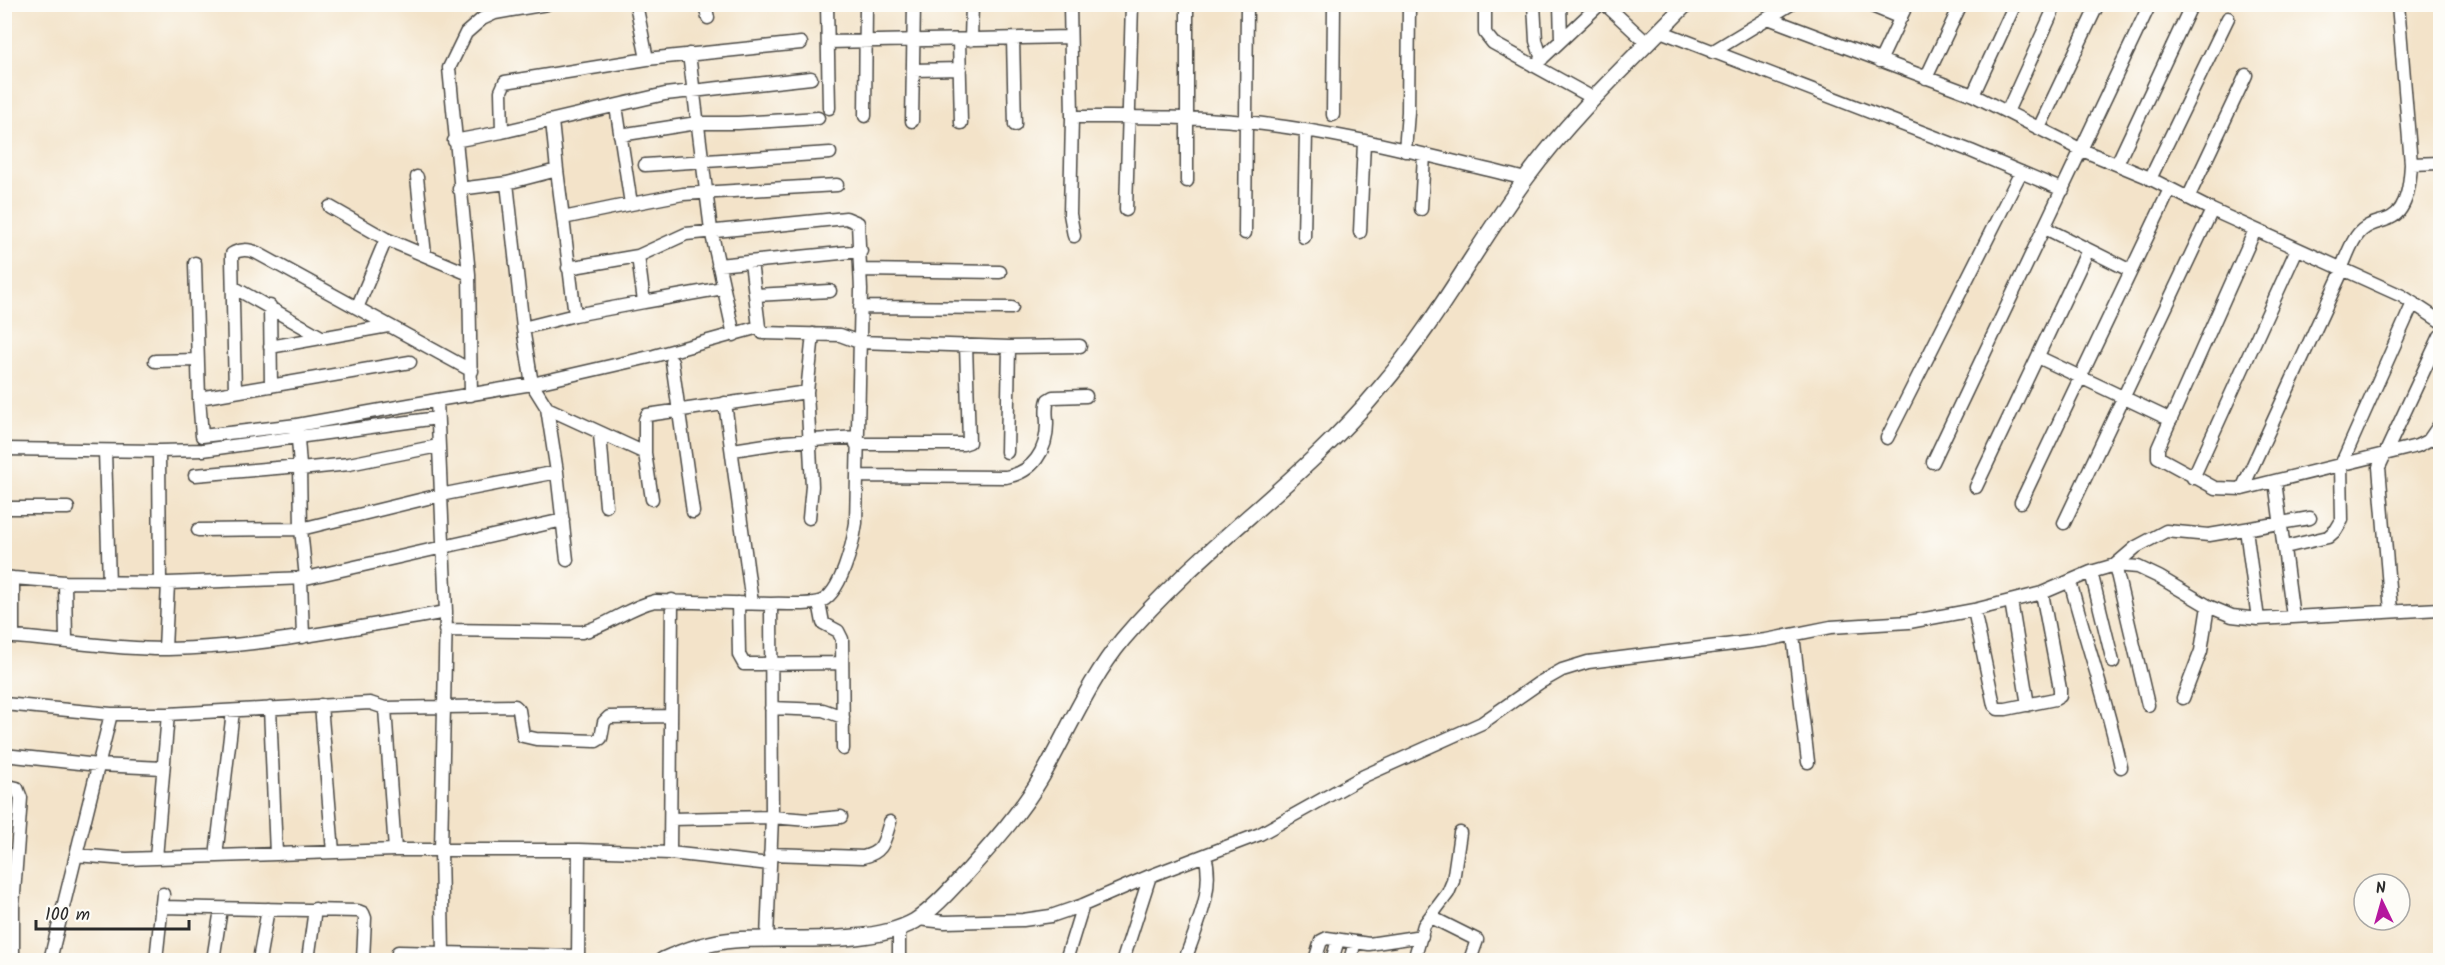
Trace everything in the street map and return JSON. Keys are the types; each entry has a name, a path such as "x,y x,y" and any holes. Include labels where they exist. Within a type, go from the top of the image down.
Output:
{"main road":[{"path":"663,960 705,945 730,940 838,937 899,929 918,919 948,893 1015,816 1038,783 1100,668 1123,639 1217,545 1292,480 1352,421 1424,333 1470,260 1526,179 1593,98 1686,4"}],"street":[{"path":"471,395 469,274 448,68 466,33 482,19 495,13 547,4"},
{"path":"636,4 647,59"},
{"path":"705,4 708,18"},
{"path":"827,4 829,108"},
{"path":"865,116 866,4"},
{"path":"912,120 914,4"},
{"path":"961,123 960,69 972,4"},
{"path":"1070,4 1072,117 1070,214 1074,236"},
{"path":"1126,210 1132,4"},
{"path":"1187,181 1188,4"},
{"path":"1245,233 1247,4"},
{"path":"1333,115 1334,4"},
{"path":"1405,151 1408,112 1409,4"},
{"path":"1485,4 1485,33 1489,40 1538,63 1593,98"},
{"path":"1534,4 1538,63"},
{"path":"1560,4 1562,40"},
{"path":"1538,63 1600,4"},
{"path":"1605,4 1648,44"},
{"path":"1712,52 1791,4"},
{"path":"1867,4 1901,18"},
{"path":"1880,61 1907,4"},
{"path":"1926,78 1961,4"},
{"path":"1973,95 2015,4"},
{"path":"2007,112 2055,4"},
{"path":"2039,128 2098,4"},
{"path":"1933,462 2150,4"},
{"path":"2117,164 2192,4"},
{"path":"2242,489 2356,239 2364,228 2394,216 2400,210 2409,188 2411,164 2398,4"},
{"path":"1768,18 1973,95 2082,150 2150,179 2255,230 2402,296 2440,321"},
{"path":"2150,179 2228,18"},
{"path":"1660,32 2063,190"},
{"path":"828,42 1069,37"},
{"path":"1012,39 1016,125"},
{"path":"502,132 501,91 505,82 647,59 801,43"},
{"path":"689,54 711,230 734,335"},
{"path":"912,70 960,69"},
{"path":"2188,198 2246,75"},
{"path":"454,141 694,90 811,78"},
{"path":"616,106 631,204"},
{"path":"1072,117 1186,118 1245,122 1364,142 1526,179"},
{"path":"620,135 697,123 818,118"},
{"path":"552,121 575,315"},
{"path":"1304,237 1306,131"},
{"path":"1360,232 1364,142"},
{"path":"645,165 830,153"},
{"path":"1421,209 1424,155"},
{"path":"2411,164 2440,163"},
{"path":"459,189 507,183 557,170"},
{"path":"1887,438 2021,172"},
{"path":"417,177 425,255"},
{"path":"507,183 523,328 532,384 546,408 557,472 567,560"},
{"path":"563,218 683,194 837,185"},
{"path":"2021,501 2170,189"},
{"path":"330,207 386,238 469,274"},
{"path":"2064,523 2212,210"},
{"path":"445,630 582,632 593,630 640,604 672,600 771,604 819,602 831,595 852,543 856,523 861,270 858,223 846,218 711,230 679,236 638,256 568,268"},
{"path":"2045,228 2131,272"},
{"path":"2255,230 2158,448 2158,457 2215,488 2242,489 2417,446 2429,440 2440,424"},
{"path":"357,308 386,238"},
{"path":"2193,478 2297,249"},
{"path":"235,392 232,254 237,251 249,250 472,371"},
{"path":"1976,487 2088,250"},
{"path":"718,265 861,251"},
{"path":"638,256 644,302"},
{"path":"751,262 759,327 763,333 840,335 859,342 1009,347 1080,346"},
{"path":"195,263 198,398 204,450"},
{"path":"861,270 1000,272"},
{"path":"233,287 323,338"},
{"path":"523,328 575,315 723,288"},
{"path":"755,296 830,291"},
{"path":"2285,547 2328,537 2342,520 2341,465 2413,303"},
{"path":"270,306 272,386"},
{"path":"860,307 1012,308"},
{"path":"270,347 388,326"},
{"path":"4,449 204,450 437,400 532,384 654,356 759,327"},
{"path":"809,518 812,486 807,392 813,334"},
{"path":"2391,611 2379,467 2440,336"},
{"path":"733,450 809,440 963,444 969,442 966,345"},
{"path":"1007,452 1009,347"},
{"path":"2038,357 2171,420"},
{"path":"155,361 198,360"},
{"path":"198,398 410,362"},
{"path":"672,362 693,512"},
{"path":"652,499 645,453 647,415 807,392"},
{"path":"857,476 1018,475 1030,468 1041,452 1047,427 1048,400 1053,397 1086,396"},
{"path":"437,400 446,612 441,850 443,957"},
{"path":"725,404 752,603"},
{"path":"546,408 645,453"},
{"path":"202,436 297,431 437,418"},
{"path":"297,431 300,468 303,637"},
{"path":"600,434 606,506"},
{"path":"195,475 349,464 438,446"},
{"path":"105,451 109,583"},
{"path":"159,451 165,649"},
{"path":"198,530 301,529 440,495 557,472"},
{"path":"2275,481 2293,617"},
{"path":"4,508 68,508"},
{"path":"2115,565 2136,547 2166,531 2209,535 2310,518"},
{"path":"446,612 303,637 223,647 165,649 9,636 9,577 109,583 303,578 563,520"},
{"path":"2246,529 2258,619"},
{"path":"918,919 945,922 1023,920 1051,916 1083,905 1150,876 1260,834 1364,776 1482,723 1539,683 1562,670 1588,662 1706,648 1831,627 1909,622 1974,610 2042,593 2070,580 2115,565 2138,567 2208,606 2232,616 2258,619 2440,609"},
{"path":"2115,565 2148,705"},
{"path":"2091,572 2113,662"},
{"path":"2070,580 2121,767"},
{"path":"65,582 66,640"},
{"path":"1974,610 1994,705 1998,709 2006,710 2028,705 2060,696 2055,654 2042,593"},
{"path":"670,853 672,600"},
{"path":"2011,601 2028,705"},
{"path":"819,602 823,623 838,631 840,635 843,749"},
{"path":"738,603 741,661 750,665 842,663"},
{"path":"767,938 772,817 771,604"},
{"path":"2183,698 2201,651 2208,606"},
{"path":"1793,635 1808,762"},
{"path":"4,704 111,714 168,714 370,703 385,708 514,706 519,710 523,736 536,739 596,741 601,738 604,722 609,717 671,716"},
{"path":"321,705 333,852"},
{"path":"270,708 276,854"},
{"path":"385,708 394,850"},
{"path":"771,708 823,710 843,717"},
{"path":"216,856 233,711"},
{"path":"50,960 111,714"},
{"path":"156,858 168,714"},
{"path":"4,755 98,765 163,768"},
{"path":"4,785 17,788 21,798 9,907 13,960"},
{"path":"671,819 772,817 808,820 841,817"},
{"path":"76,855 126,859 394,850 579,850 770,859 863,857 874,854 881,848 890,822"},
{"path":"1414,960 1424,926 1448,893 1453,881 1460,833"},
{"path":"398,952 443,957 578,958 579,850"},
{"path":"1185,960 1207,891 1209,878 1205,855"},
{"path":"1123,960 1150,876"},
{"path":"156,960 163,894"},
{"path":"1066,960 1083,905"},
{"path":"162,907 315,909 363,913 363,960"},
{"path":"213,960 221,909"},
{"path":"259,960 268,909"},
{"path":"308,960 315,909"},
{"path":"1431,917 1477,940 1470,960"},
{"path":"899,929 899,960"},
{"path":"1315,960 1324,939 1381,944 1422,936"},
{"path":"1332,960 1338,940"},
{"path":"1350,960 1355,942"}]}
